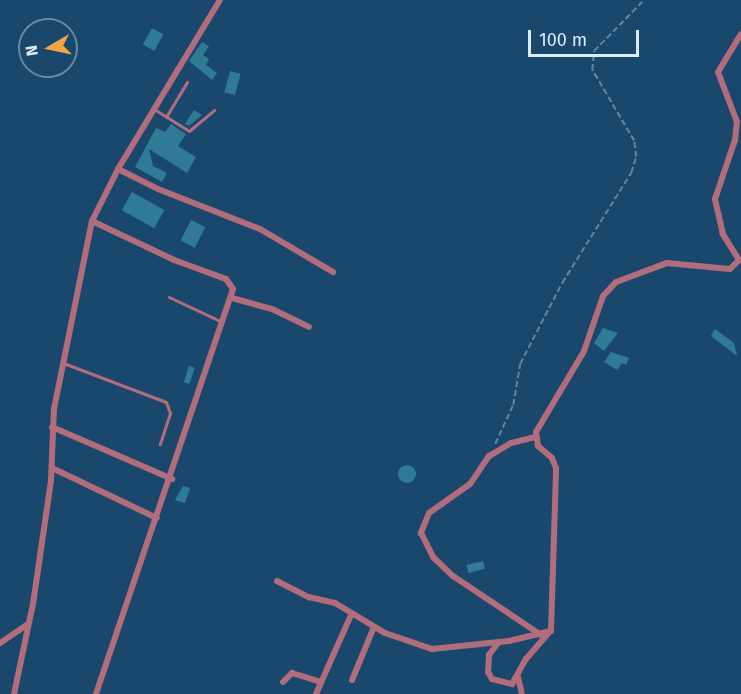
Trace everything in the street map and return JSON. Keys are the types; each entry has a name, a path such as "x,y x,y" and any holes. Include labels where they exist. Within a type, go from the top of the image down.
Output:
{"street":[{"path":"14,694 52,468 52,428 92,221 118,169 220,0"},
{"path":"535,437 543,417 587,345 603,296 616,282 667,263 730,269 739,260 723,234 715,200 735,140 737,122 718,72 741,34"},
{"path":"118,169 158,189 260,229 333,272"},
{"path":"92,221 174,260 230,281 232,298 172,479 96,694"},
{"path":"232,298 272,309 309,327"},
{"path":"52,428 172,479"},
{"path":"535,437 511,443 487,459 470,484 429,513 422,527 422,538 433,557 453,576 545,634"},
{"path":"499,642 487,661 490,677 508,685 518,677 525,659 553,620 556,468 535,437"},
{"path":"52,468 158,519"},
{"path":"277,581 309,597 335,603 351,615 374,627 432,649 499,642 545,634"},
{"path":"316,694 351,615"},
{"path":"0,643 27,625"},
{"path":"352,680 374,627"},
{"path":"283,682 292,673 321,682"},
{"path":"518,677 522,694"}],"lane":[{"path":"166,117 187,82"},
{"path":"154,110 189,131 214,110"},
{"path":"169,297 224,322"},
{"path":"66,364 166,402 170,413 160,444"}],"path":[{"path":"487,459 513,405 520,364 562,283 631,173 636,157 634,141 592,70 594,51 644,0"}],"building":[{"path":"152,28 163,34 154,51 143,45"},
{"path":"202,42 209,46 203,55 209,59 206,65 217,73 212,80 189,61"},
{"path":"230,71 241,74 235,95 224,92"},
{"path":"194,110 202,115 189,126 185,124"},
{"path":"171,124 186,134 178,146 196,157 187,173 149,149 153,166 167,173 162,182 135,167 156,128 165,132"},
{"path":"132,192 164,210 154,228 122,210"},
{"path":"191,220 205,227 195,248 181,240"},
{"path":"603,328 618,333 604,351 594,343"},
{"path":"715,329 734,343 737,356 711,336"},
{"path":"611,352 629,358 626,365 622,363 617,370 604,362"},
{"path":"189,366 195,368 189,384 184,382"},
{"path":"407,465 413,468 416,474 413,480 407,483 401,480 398,474 401,468"},
{"path":"183,486 190,488 185,503 175,500"},
{"path":"483,561 485,569 468,573 467,565"}]}
